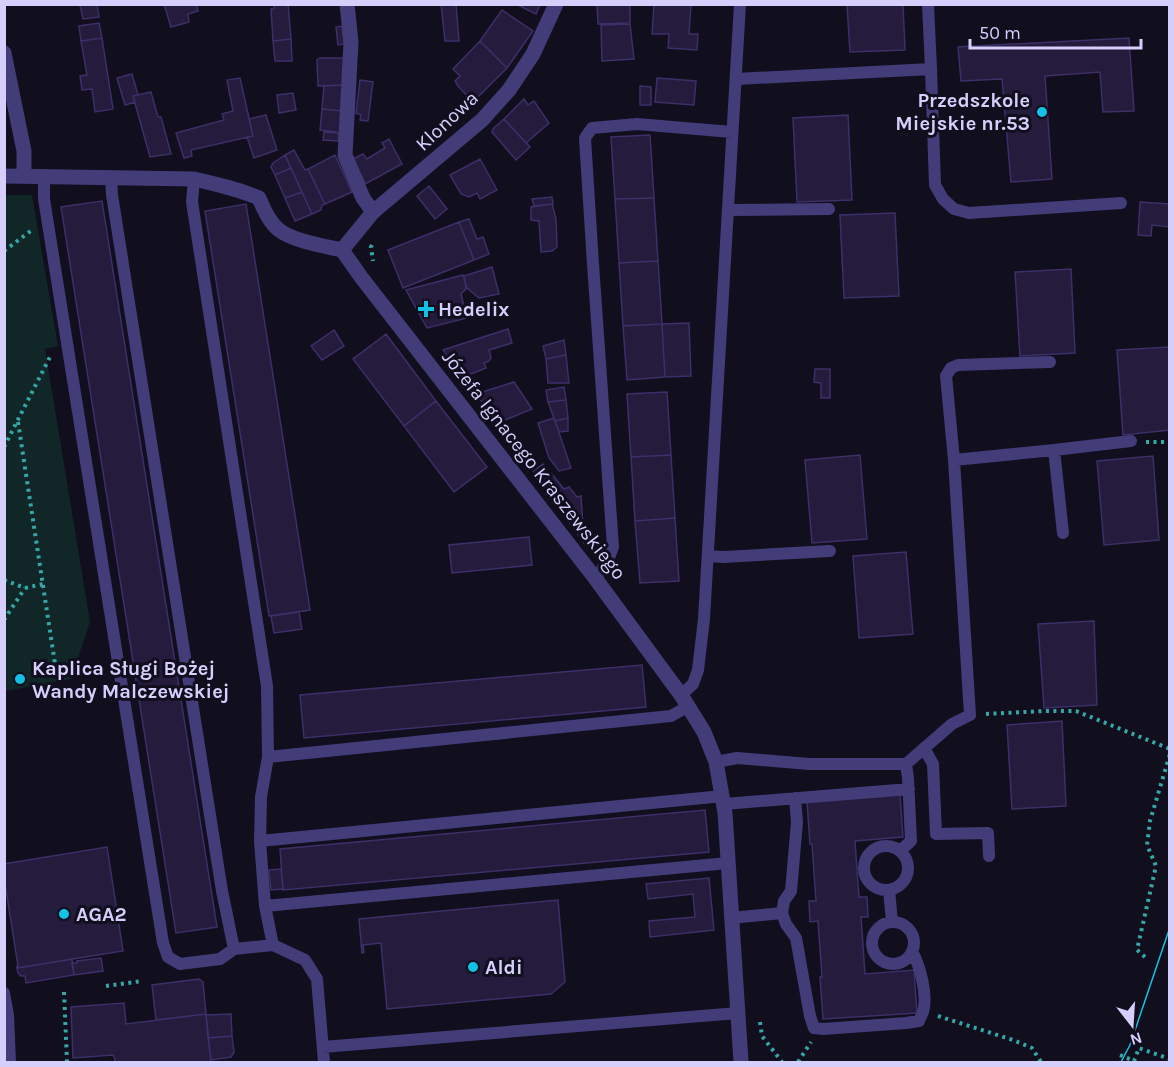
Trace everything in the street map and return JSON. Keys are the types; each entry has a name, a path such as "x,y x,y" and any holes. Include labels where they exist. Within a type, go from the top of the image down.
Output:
{"street":[{"path":"347,4 351,42 345,155 363,198 374,212"},
{"name":"Klonowa","path":"342,250 374,212 482,120 509,90 533,54 556,4"},
{"path":"4,52 24,151 24,176"},
{"path":"4,176 194,179 242,190 259,198 267,216 279,230 297,239 342,250"},
{"name":"Józefa Ignacego Kraszewskiego","path":"342,250 595,578 685,701 704,732 716,762 723,800 741,1062"}],"lane":[{"path":"268,757 671,716 685,701 698,669 704,619 740,4"},
{"path":"928,4 935,185 943,199 954,209 969,213 1121,203"},
{"path":"736,79 931,69"},
{"path":"595,578 607,564 613,548 585,138 592,128 637,124 732,132"},
{"path":"44,176 47,219 163,943 168,957 180,964 220,958 234,949 273,945 305,960 317,979 324,1062"},
{"path":"111,177 222,891 234,949"},
{"path":"194,179 192,202 267,686 268,757 261,797 260,841 265,906 273,945"},
{"path":"728,210 829,209"},
{"path":"716,762 736,758 809,764 906,764 952,724 970,715 954,460 946,376 951,368 958,365 1050,362"},
{"path":"954,460 1131,441"},
{"path":"1053,450 1063,533"},
{"path":"708,556 830,551"},
{"path":"924,748 933,764 936,834 988,833 988,856"},
{"path":"900,851 911,841 906,764"},
{"path":"260,841 723,800 795,798 909,789"},
{"path":"795,798 797,822 791,891 784,901 782,913 786,924 796,938 814,1028 906,1023 919,1020 923,1012 924,990 919,964 912,951"},
{"path":"884,846 900,851 906,857 908,866 908,874 904,882 889,890 873,885 867,879 864,870 869,854 876,848 884,846"},
{"path":"265,906 728,863"},
{"path":"889,890 892,922"},
{"path":"732,918 782,913"},
{"path":"892,922 900,923 907,928 912,934 914,943 908,958 901,963 893,964 885,963 878,958 871,944 877,928 892,922"},
{"path":"4,993 8,1015 10,1062"},
{"path":"323,1047 738,1013"}],"path":[{"path":"4,251 47,219"},
{"path":"4,447 66,328"},
{"path":"18,422 57,677"},
{"path":"1131,441 1170,442"},
{"path":"4,580 25,588 43,584"},
{"path":"4,620 25,588"},
{"path":"1170,624 1170,630"},
{"path":"970,715 1076,711 1170,748"},
{"path":"1145,957 1137,950 1156,866 1147,845 1150,821 1170,754"},
{"path":"106,986 142,981"},
{"path":"64,992 67,1062"},
{"path":"923,1012 1032,1048 1041,1062"},
{"path":"798,1062 808,1046"},
{"path":"1120,1055 1134,1061 1139,1048 1170,1059"}],"green space":[{"path":"5,195 32,195 58,346 45,349 90,622 71,679 5,691"}],"building":[{"path":"77,4 97,4 99,17 83,19 80,5"},
{"path":"164,4 196,4 198,11 188,14 189,22 171,27"},
{"path":"274,4 288,4 291,39 273,41 271,9 274,9"},
{"path":"441,4 456,4 459,41 445,41"},
{"path":"516,4 540,4 536,14"},
{"path":"597,4 630,4 630,23 598,24"},
{"path":"654,4 691,4 689,34 698,34 697,50 668,48 669,34 652,34"},
{"path":"847,4 903,4 905,50 850,52"},
{"path":"502,10 533,31 507,68 480,41"},
{"path":"99,23 102,38 81,41 79,26"},
{"path":"630,24 634,59 602,61 601,25"},
{"path":"342,26 344,44 338,45 336,27"},
{"path":"102,38 113,109 95,112 92,89 82,90 80,76 87,75 81,41"},
{"path":"1129,38 1134,111 1103,112 1100,72 1045,76 1052,179 1011,182 1002,79 961,81 958,47"},
{"path":"291,39 292,61 275,61 273,41"},
{"path":"480,41 507,68 473,102 458,86 455,81 460,76 453,69"},
{"path":"344,58 345,85 318,86 317,60"},
{"path":"132,74 138,95 133,96 135,102 125,105 117,78"},
{"path":"240,78 253,136 191,150 192,156 184,158 176,133 224,120 222,114 233,111 227,80"},
{"path":"657,78 696,81 694,105 655,102"},
{"path":"360,80 373,82 368,121 360,120 361,115 356,113"},
{"path":"345,85 343,111 322,109 324,86"},
{"path":"640,86 651,87 651,105 640,105"},
{"path":"151,92 158,117 161,117 171,154 150,157 133,96"},
{"path":"293,93 296,110 279,113 277,95"},
{"path":"524,99 528,105 534,101 549,123 526,143 504,119"},
{"path":"322,109 343,111 342,133 320,130"},
{"path":"266,115 277,150 254,158 247,137 253,136 249,119"},
{"path":"848,115 852,200 797,202 793,118"},
{"path":"504,119 530,147 516,160 492,132"},
{"path":"324,132 339,133 338,141 323,140"},
{"path":"650,135 654,198 615,199 611,137"},
{"path":"389,139 402,164 365,183 353,159 363,154 367,159 385,148 382,143"},
{"path":"294,150 305,170 308,169 325,204 322,205 321,210 312,214 285,155"},
{"path":"285,155 291,168 275,175 271,167 273,163"},
{"path":"335,155 352,192 325,204 308,169"},
{"path":"480,159 497,190 480,199 477,193 469,197 461,194 450,175"},
{"path":"291,168 302,192 285,198 275,175"},
{"path":"429,186 447,209 435,219 417,196"},
{"path":"302,192 312,214 295,221 285,198"},
{"path":"552,197 553,204 534,206 532,199"},
{"path":"654,198 658,261 619,263 615,199"},
{"path":"102,201 217,927 176,933 61,207"},
{"path":"1140,202 1170,204 1170,227 1152,225 1151,236 1138,235"},
{"path":"246,204 310,610 269,616 205,211"},
{"path":"552,204 556,219 557,247 552,251 541,252 539,221 531,220 531,207"},
{"path":"895,213 899,296 844,298 840,215"},
{"path":"469,219 477,239 483,237 489,254 474,260 459,222"},
{"path":"459,222 474,260 403,288 388,250"},
{"path":"658,261 662,324 623,326 619,263"},
{"path":"492,267 499,294 479,298 466,287 464,276"},
{"path":"1071,269 1075,353 1020,356 1015,272"},
{"path":"463,275 467,288 461,294 467,318 427,328 406,290"},
{"path":"689,323 691,376 665,377 662,324"},
{"path":"662,324 665,377 627,380 623,326"},
{"path":"508,329 512,343 489,350 491,358 484,363 486,368 463,377 443,350"},
{"path":"334,330 344,346 322,360 311,346"},
{"path":"386,334 436,401 404,426 353,359"},
{"path":"564,340 566,355 546,359 543,346"},
{"path":"1170,347 1170,430 1123,435 1117,350"},
{"path":"566,355 569,383 548,383 546,359"},
{"path":"815,369 830,369 830,398 821,398 821,383 814,382"},
{"path":"514,382 532,409 498,423 476,394"},
{"path":"564,387 566,400 548,402 546,390"},
{"path":"667,392 671,455 631,457 627,394"},
{"path":"566,400 568,418 555,421 548,402"},
{"path":"436,401 487,467 454,492 404,426"},
{"path":"554,418 571,468 559,471 549,458 538,423"},
{"path":"568,418 568,431 559,432 555,421"},
{"path":"671,455 675,518 635,521 631,457"},
{"path":"860,455 867,539 812,543 805,460"},
{"path":"1153,456 1159,540 1104,545 1097,461"},
{"path":"543,464 548,472 538,478 533,471"},
{"path":"547,473 551,473 564,489 569,487 577,497 581,496 584,543 539,481"},
{"path":"675,518 679,581 640,583 635,521"},
{"path":"529,537 532,565 452,573 449,545"},
{"path":"906,552 913,634 859,638 853,556"},
{"path":"299,612 302,629 274,633 271,616"},
{"path":"1094,621 1097,705 1044,708 1038,624"},
{"path":"642,665 646,707 304,738 300,695"},
{"name":"Kaplica Sługi Bożej Wandy Malczewskiej","path":"20,674 24,675 24,683 20,684 16,683 15,679 16,675"},
{"path":"1062,721 1066,806 1012,809 1007,725"},
{"path":"900,795 903,837 855,841 859,897 867,897 868,917 861,917 865,974 914,970 917,1013 823,1019 818,921 810,922 809,901 816,901 807,802"},
{"path":"705,810 709,852 283,890 280,849"},
{"name":"AGA2","path":"107,847 123,951 17,968 4,864"},
{"path":"281,869 283,889 271,890 269,870"},
{"path":"709,878 714,930 650,937 649,921 695,917 693,894 648,899 646,884"},
{"name":"Aldi","path":"558,900 565,982 551,994 387,1009 381,943 363,945 364,952 362,953 359,919"},
{"path":"101,958 103,971 74,975 72,963"},
{"path":"72,959 74,975 26,983 25,976 18,973 17,968"},
{"path":"199,979 203,982 206,1014 156,1020 152,985"},
{"path":"124,1003 126,1024 206,1014 211,1062 116,1062 113,1055 73,1058 71,1007"},
{"path":"231,1014 232,1036 208,1038 206,1015"},
{"path":"232,1036 234,1052 231,1057 211,1060 208,1038"}],"tram line":[{"path":"1121,1062 1130,1045 1170,927"}],"place":[{"name":"Przedszkole Miejskie nr.53","path":"1042,112"},
{"name":"Hedelix","path":"426,309"},
{"name":"Kaplica Sługi Bożej Wandy Malczewskiej","path":"20,679"},
{"name":"AGA2","path":"64,914"},
{"name":"Aldi","path":"473,967"}]}
